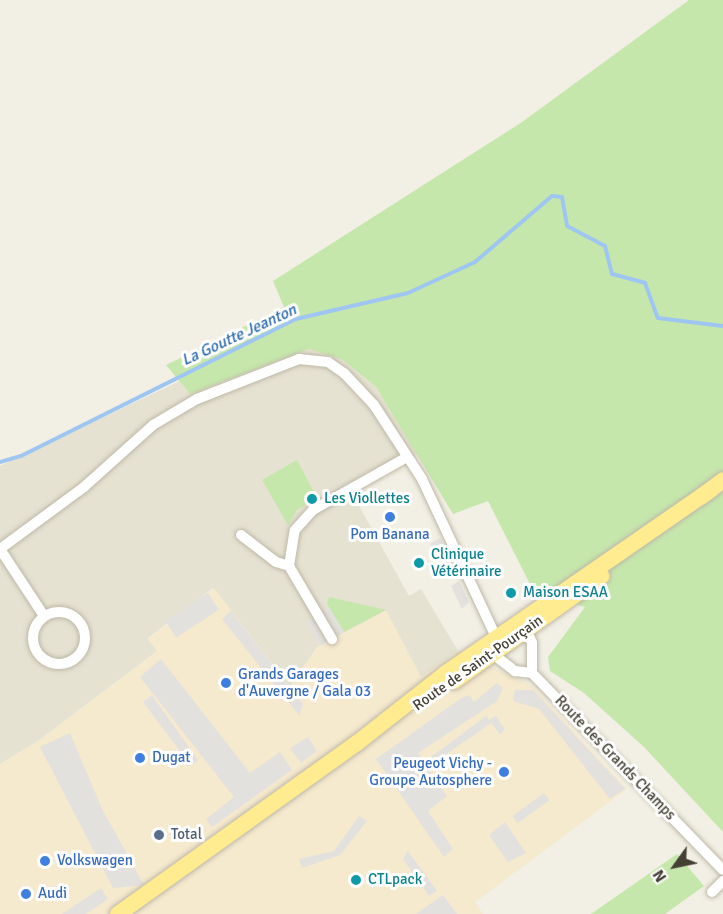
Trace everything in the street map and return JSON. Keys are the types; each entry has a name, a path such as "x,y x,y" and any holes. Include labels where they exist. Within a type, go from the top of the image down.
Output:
{"main road":[{"name":"Route de Saint-Pourçain","path":"118,914 524,625 723,480"}],"street":[{"path":"44,616 0,549 84,487 153,425 197,399 299,359 328,362 344,373 374,405 434,501 495,645"},
{"path":"332,639 290,566 295,530 313,510 407,457"},
{"path":"241,535 276,562 290,566"},
{"path":"63,611 83,626 86,638 77,658 66,664 51,663 39,654 33,636 44,616 63,611"},
{"path":"524,625 532,643 532,673"},
{"name":"Route des Grands Champs","path":"495,645 515,671 532,673 723,870"},
{"path":"712,892 723,881"}],"shaded area":[{"path":"309,349 343,360 376,387 418,454 353,495 409,596 421,589 458,651 421,677 386,611 317,647 290,687 213,588 148,638 157,651 38,741 0,764 0,466 180,381 190,394"},
{"path":"440,538 455,564 445,569 430,544"},
{"path":"459,581 469,602 462,609 451,586"},
{"path":"214,588 290,687 317,647 386,610 421,677 458,651 531,685 627,789 475,902 483,914 0,914 0,764 38,741 157,651 148,639"},
{"path":"208,593 219,610 176,638 165,621"},
{"path":"329,608 344,632 321,646 306,622"},
{"path":"231,611 303,704 299,715 222,619"},
{"path":"161,659 250,773 280,752 292,770 212,827 206,819 234,797 140,677"},
{"path":"497,683 503,688 497,701 418,753 447,796 428,811 453,849 444,857 376,759 460,699 469,695 474,702"},
{"path":"515,690 533,690 625,789 610,799 539,709 513,701"},
{"path":"152,695 198,760 191,766 143,702"},
{"path":"486,716 489,720 496,716 505,730 500,734 491,723 435,762 431,757"},
{"path":"70,733 102,809 144,885 113,888 40,747"},
{"path":"308,737 317,751 301,763 290,748"},
{"path":"544,793 549,800 518,823 512,816"},
{"path":"359,816 367,821 340,855 302,868 299,859 334,851"},
{"path":"505,822 526,853 508,862 489,835"},
{"path":"408,851 437,891 429,896 403,859"},
{"path":"101,888 108,899 86,914 62,914"},
{"path":"443,895 457,914 416,914"}],"green space":[{"path":"689,0 723,0 723,832 644,747 584,693 550,671 548,657 585,607 535,594 488,501 453,514 376,387 343,360 309,349 190,394 166,365 284,307 273,281 522,122"},
{"path":"297,460 317,498 297,510 288,525 262,480"},
{"path":"329,597 386,610 344,632 327,604"},
{"path":"677,854 704,886 665,914 591,914"}],"waterway":[{"name":"La Goutte Jeanton","path":"0,462 21,456 296,319 408,293 475,262 552,196 562,197 567,226 605,246 612,274 645,283 658,318 723,326"}],"place":[{"name":"Les Viollettes","path":"312,499"},
{"name":"Pom Banana","path":"390,517"},
{"name":"Clinique Vétérinaire","path":"419,563"},
{"name":"Maison ESAA","path":"511,593"},
{"name":"Grands Garages d'Auvergne / Gala 03","path":"226,683"},
{"name":"Dugat","path":"140,758"},
{"name":"Peugeot Vichy - Groupe Autosphere","path":"504,772"},
{"name":"Total","path":"159,835"},
{"name":"Volkswagen","path":"45,861"},
{"name":"CTLpack","path":"356,880"},
{"name":"Audi","path":"26,894"}]}
